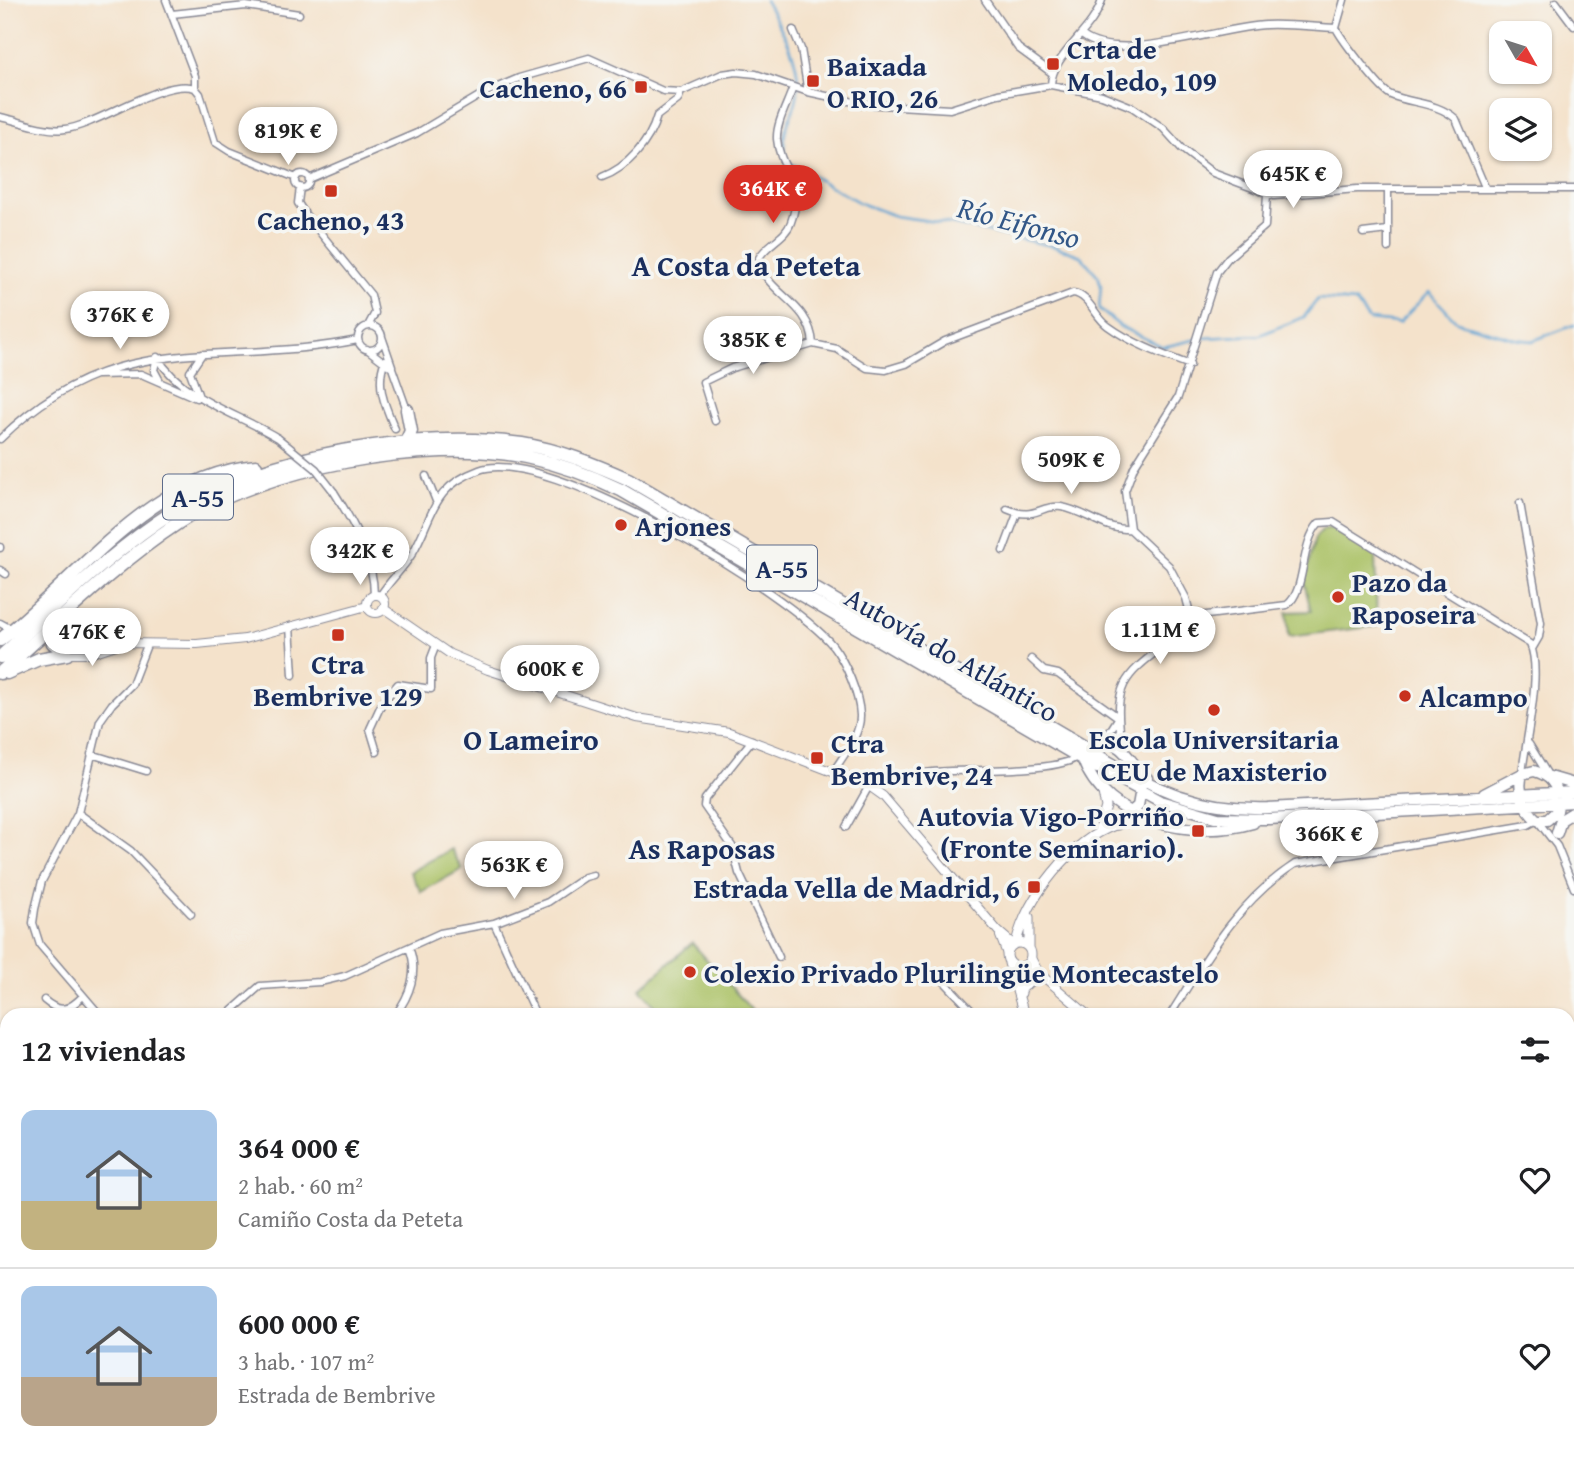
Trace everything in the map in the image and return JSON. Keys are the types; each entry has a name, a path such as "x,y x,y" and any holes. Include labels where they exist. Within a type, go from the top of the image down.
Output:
{"highway":[{"path":"405,444 411,431 407,410"},
{"name":"Autovía do Atlántico","path":"0,657 126,546 166,516 229,482 311,456 405,444 486,440 525,444 579,459 628,479 1097,761"},
{"name":"Autovía do Atlántico","path":"0,674 141,549 180,522 227,496 274,478 344,462 408,455 486,452 524,456 586,474 659,510 1080,757 1097,761"},
{"path":"0,640 153,507 222,473 254,466 270,467"},
{"path":"63,617 53,643 67,654"},
{"path":"0,674 26,663 67,654"},
{"path":"1102,788 1097,761 1103,742 1122,746 1142,792 1132,813 1117,824"},
{"path":"1080,757 1102,788 1117,803 1153,822 1204,830 1231,829 1269,819"},
{"name":"A-55","path":"1097,761 1160,790 1203,804 1247,809 1480,796 1523,799 1549,812 1573,809"},
{"name":"A-55","path":"1097,761 1142,792 1199,815 1269,819 1502,806 1523,799"},
{"path":"1130,762 1160,790"},
{"path":"1480,796 1522,774 1534,771 1574,784"},
{"path":"1522,774 1523,799 1549,812"},
{"path":"1548,776 1549,812"},
{"name":"A-55","path":"1549,812 1574,792"},
{"path":"1502,806 1549,812"},
{"path":"1557,832 1561,821 1573,809"}],"main road":[{"path":"1098,833 1106,807 1102,788"},
{"path":"1023,1008 1021,994 1008,958 1050,876 1098,833 1117,824 1153,822"},
{"path":"1021,994 1029,947 1030,913"},
{"path":"1014,943 1029,947"},
{"path":"1008,958 1026,964"}],"street":[{"path":"166,0 195,76 195,88 200,94 215,142 229,151 296,178 300,187 298,203 304,214 372,295 375,313 368,326 360,331 358,340"},
{"path":"985,0 1018,48 1052,73"},
{"path":"1051,85 1052,73 1083,36 1102,0"},
{"path":"1336,29 1344,0"},
{"path":"1556,2 1574,26"},
{"path":"172,14 246,6 299,14"},
{"path":"1083,36 1099,45 1164,44 1265,25 1336,29 1367,67 1378,87 1392,95 1415,99 1448,112 1456,119 1485,187"},
{"path":"793,30 801,49 808,92"},
{"path":"309,179 416,133 484,93 519,78 581,59 596,60 663,91 681,92 722,74 736,72 756,74 808,92 863,104 950,109 998,94 1051,85 1112,98 1132,107 1163,128 1182,149 1213,173 1267,195 1294,197 1357,189 1574,188"},
{"path":"0,117 68,129 123,105 178,88 195,88"},
{"path":"794,88 777,131 777,142 796,187 794,211 786,232 759,258 778,292 806,316 813,344"},
{"path":"602,177 619,171 629,161 654,127 657,116 678,100 681,92"},
{"path":"296,178 303,174 309,179"},
{"path":"300,187 307,186 309,179"},
{"path":"1388,190 1388,248"},
{"path":"1103,742 1117,719 1124,682 1185,629 1191,617 1186,598 1169,566 1130,529 1125,503 1129,479 1178,397 1214,280 1221,266 1265,226 1267,195"},
{"path":"1363,233 1388,230"},
{"path":"715,421 702,387 705,379 813,344 837,349 867,368 886,370 906,364 921,353 958,336 1077,293 1107,326 1152,351 1190,365"},
{"path":"368,326 375,327 381,337 407,410"},
{"path":"368,349 377,347 381,337"},
{"path":"358,340 392,368"},
{"path":"0,439 24,416 91,375 131,362 158,357 285,351 358,340"},
{"path":"201,399 190,372 202,354"},
{"path":"158,357 154,370 161,383"},
{"path":"158,357 170,375 201,399"},
{"path":"385,360 380,386 383,401 395,429"},
{"path":"91,375 141,374 201,399 278,438 316,469 334,492 366,553 377,596 384,603 383,608"},
{"path":"367,606 368,599 377,596 413,554 436,501 457,481 482,468 504,468 554,477 604,496 743,576 825,638 842,659 858,701 860,723 833,772"},
{"path":"426,476 436,501"},
{"path":"1520,503 1541,623 1539,637 1532,649 1528,744 1522,774"},
{"path":"1007,509 1017,514 1036,514 1062,507 1115,527 1130,529"},
{"path":"1003,551 1017,514"},
{"path":"1191,617 1278,607 1291,603 1296,594 1311,532 1319,523 1329,521 1525,639 1532,649"},
{"path":"367,606 373,612 383,608"},
{"path":"67,654 89,654 122,643 147,645 221,642 367,606"},
{"path":"383,608 436,645 488,670 637,718 670,726 713,729 752,740 869,786 883,796 1001,935 1014,943"},
{"path":"0,623 12,631"},
{"path":"290,626 293,675"},
{"path":"94,1008 40,945 33,922 37,894 78,813 100,721 132,684 147,645"},
{"path":"377,751 370,729 382,703 398,684 431,689 432,658 436,645"},
{"path":"1031,659 1044,671 1058,674 1117,719 1122,746"},
{"path":"752,740 705,799 704,806 732,846 740,873 779,957"},
{"path":"1528,744 1548,776"},
{"path":"91,754 146,771"},
{"path":"846,827 869,786 930,772 1040,767 1080,757"},
{"path":"1549,812 1557,832 1557,846"},
{"path":"1549,812 1557,846 1574,888"},
{"path":"1175,1008 1241,909 1272,879 1295,864 1528,825 1549,812"},
{"path":"78,813 131,850 191,914"},
{"path":"235,1008 260,986 320,982 345,976 440,933 494,923 548,902 593,875"},
{"path":"494,923 533,1008"},
{"path":"1001,935 1019,932"},
{"path":"1001,935 1008,958"},
{"path":"400,1008 412,982 413,956 409,948"},
{"path":"1026,964 1080,1008"},
{"path":"935,972 969,1008"},
{"path":"1021,994 1030,982 1042,976"},
{"path":"68,1008 83,996"},
{"path":"44,1000 55,1008"}],"green space":[{"path":"1333,528 1375,553 1377,626 1289,637 1287,612 1311,611 1304,582 1315,538 1323,529"},
{"path":"451,849 462,869 421,892 410,872"},
{"path":"692,943 750,1008 657,1008 640,989"}],"waterway":[{"name":"Río Eifonso","path":"765,0 787,40 797,73 797,95 784,140 788,162 860,203 895,216 951,224 1057,247 1081,256 1098,276 1101,285 1099,309 1121,327 1163,347 1202,338 1260,335 1304,317 1318,299 1355,302 1369,320 1399,323 1429,292 1457,322 1516,339 1532,341 1574,325"}],"place":[{"name":"Crta de Moledo, 109","path":"1053,64"},
{"name":"Baixada O RIO, 26","path":"813,81"},
{"name":"Cacheno, 66","path":"641,87"},
{"name":"Cacheno, 43","path":"331,191"},
{"name":"Arjones","path":"621,525"},
{"name":"Pazo da Raposeira","path":"1338,597"},
{"name":"Ctra Bembrive 129","path":"338,635"},
{"name":"Alcampo","path":"1405,696"},
{"name":"Escola Universitaria CEU de Maxisterio","path":"1214,710"},
{"name":"Ctra Bembrive, 24","path":"817,758"},
{"name":"Autovia Vigo-Porriño (Fronte Seminario).","path":"1198,831"},
{"name":"Estrada Vella de Madrid, 6","path":"1034,887"},
{"name":"Colexio Privado Plurilingüe Montecastelo","path":"690,972"}],"district":[{"name":"A Costa da Peteta","path":"746,265"},
{"name":"O Lameiro","path":"531,739"},
{"name":"As Raposas","path":"702,848"}]}
